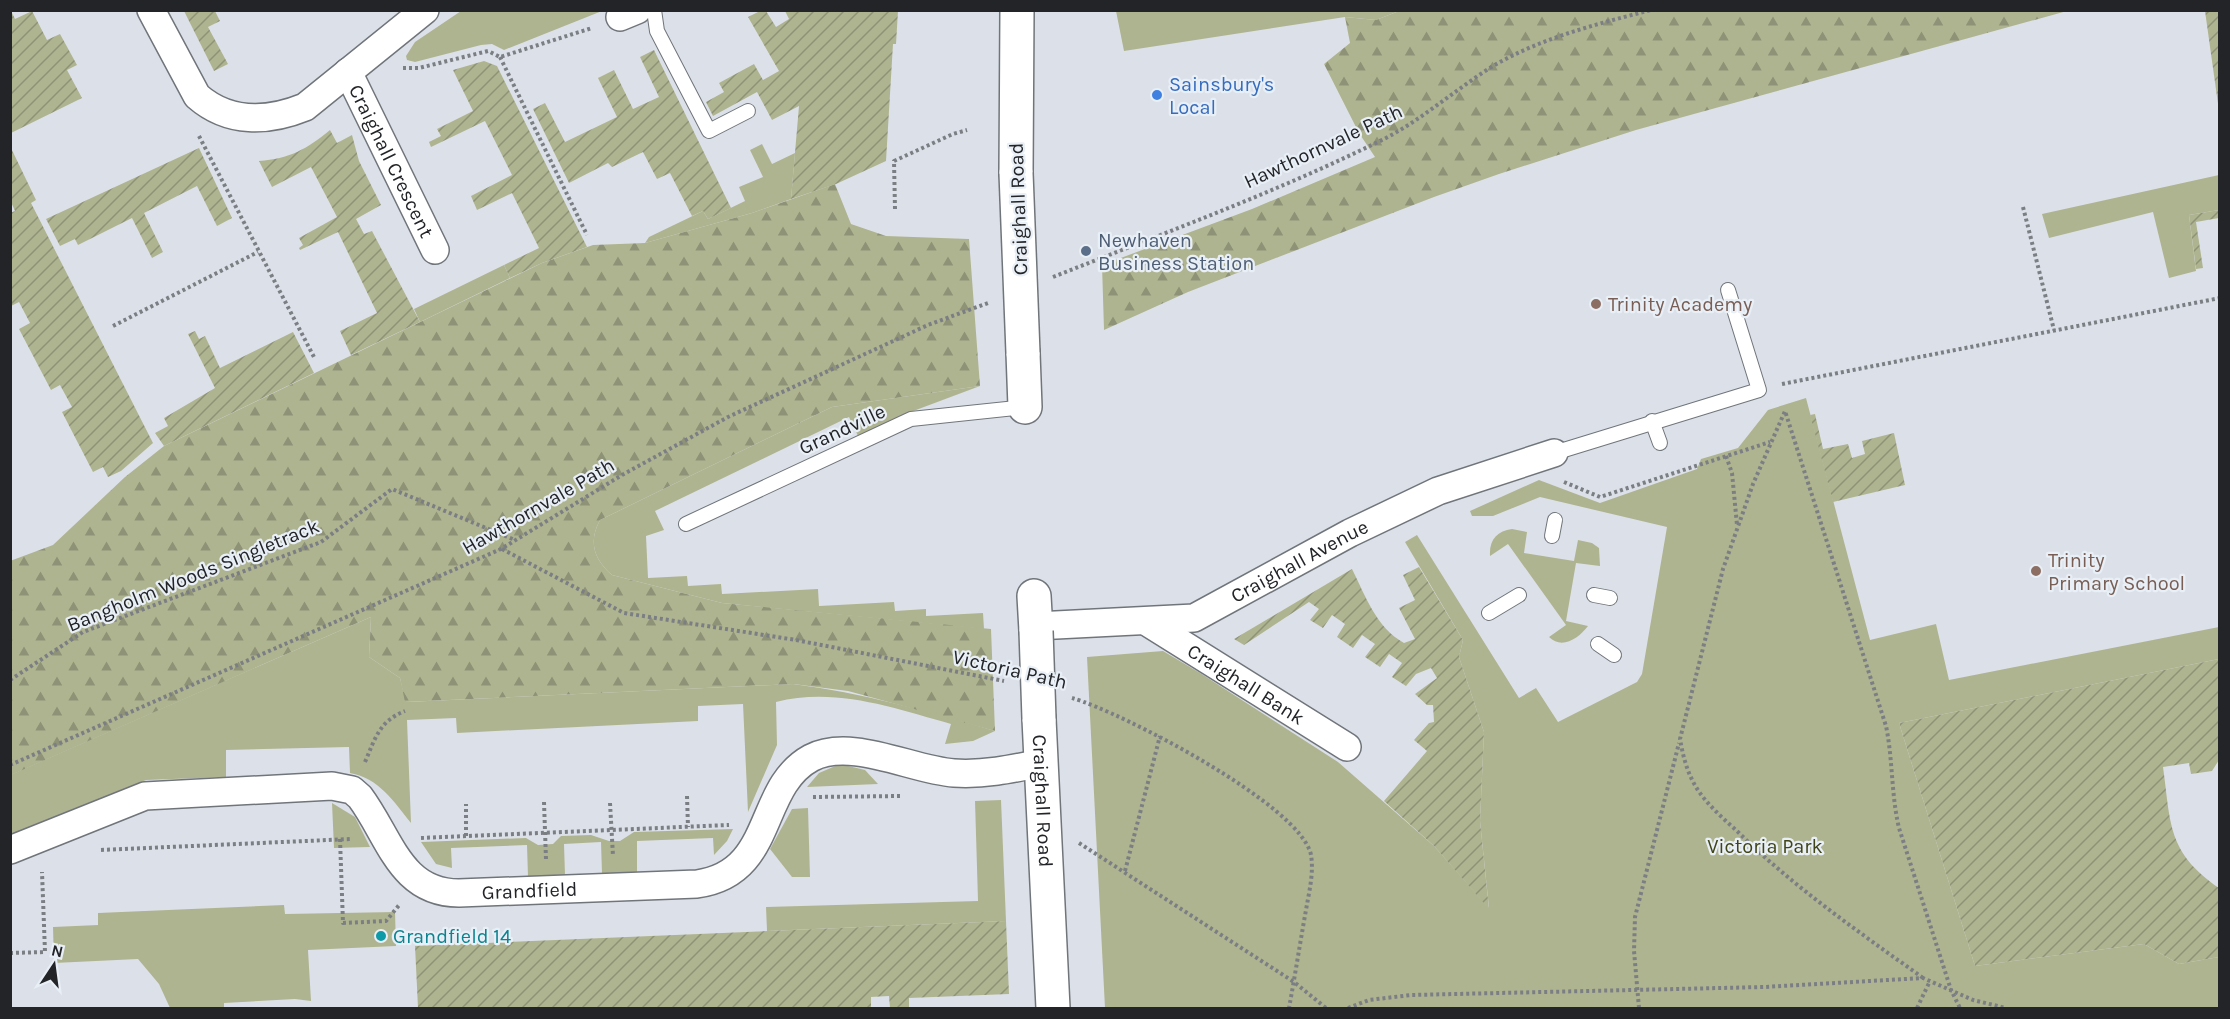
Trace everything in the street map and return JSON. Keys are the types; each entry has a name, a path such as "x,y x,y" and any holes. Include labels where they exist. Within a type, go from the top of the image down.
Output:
{"street":[{"name":"Craighall Crescent","path":"151,10 197,96 207,105 239,117 271,118 305,107 425,10"},
{"name":"Craighall Road","path":"1017,10 1016,173 1025,407"},
{"name":"Craighall Crescent","path":"356,65 435,250"},
{"name":"Craighall Avenue","path":"1035,618 1147,622 1180,620 1204,614 1350,533 1437,491 1544,456"},
{"name":"Craighall Road","path":"1035,618 1053,1008"},
{"name":"Craighall Bank","path":"1147,622 1347,747"},
{"name":"Grandfield","path":"418,883 444,893 697,884 719,880 740,867 747,858 793,772 802,764 828,752 845,750 936,771 977,773 1041,763"},
{"path":"10,850 145,796 332,786 352,790 366,804 409,875 418,883"}],"lane":[{"path":"654,10 657,31 709,131 748,111"},
{"path":"1544,456 1759,390 1728,290"},
{"name":"Grandville","path":"686,524 911,419 1025,407"},
{"path":"1653,422 1660,443"},
{"path":"1552,536 1555,520"},
{"path":"1489,613 1519,595"},
{"path":"1594,595 1610,598"},
{"path":"1598,644 1614,655"}],"path":[{"name":"Hawthornvale Path","path":"1101,258 1310,173 1386,138 1485,72 1527,49 1569,33 1651,10"},
{"name":"Craighall Crescent","path":"356,65 419,68 488,51 500,57 629,14"},
{"path":"500,57 588,235"},
{"path":"895,210 894,161 953,134 968,130"},
{"path":"199,135 315,359"},
{"path":"2023,207 2054,330"},
{"path":"113,326 258,252"},
{"path":"1776,386 2220,298"},
{"name":"Hawthornvale Path","path":"10,765 501,549 622,475 728,417 928,325 976,308"},
{"path":"1783,405 1886,726 1892,759 1894,807 1899,828 1951,990 1960,1008"},
{"path":"1639,1008 1635,917 1710,614 1737,525 1785,411"},
{"path":"1544,456 1538,469 1548,476 1600,496 1771,442"},
{"path":"1726,456 1732,472 1737,525"},
{"name":"Bangholm Woods Singletrack","path":"10,680 83,632 321,542 392,489 515,540"},
{"name":"Victoria Path","path":"501,549 624,613 796,640 1013,683"},
{"name":"Victoria Path","path":"1067,697 1160,736 1239,785 1300,834 1308,845 1312,867 1289,1008"},
{"path":"352,790 379,730 391,716 405,711"},
{"path":"1125,871 1160,736"},
{"path":"1680,739 1690,776 1711,806 1803,890 1923,978 1973,1000 2006,1008"},
{"path":"778,797 922,796 936,771"},
{"path":"687,796 688,827"},
{"path":"544,802 548,890"},
{"path":"610,803 614,887"},
{"path":"466,804 466,836"},
{"path":"89,850 765,824"},
{"path":"1044,825 1097,852 1294,982 1326,1008"},
{"path":"340,839 343,923 386,921 418,883"},
{"path":"10,953 45,952 41,863"},
{"path":"1348,1008 1369,1000 1411,995 1637,991 1923,978"},
{"path":"1917,1008 1930,981"}],"green space":[{"path":"762,10 766,11 776,27 789,19 785,11 898,11 896,44 893,44 886,161 836,184 791,199 799,106 772,120 757,92 713,116 706,102 724,92 719,83 754,64 763,80 779,71 748,17"},
{"path":"11,11 15,19 32,11 47,40 60,34 77,65 67,70 82,98 11,133"},
{"path":"184,11 215,11 220,21 208,27 228,64 214,71"},
{"path":"461,11 602,11 504,50 492,44 481,45 415,62 407,60 406,56 415,42"},
{"path":"1116,11 1399,11 1376,20 1345,17 1124,51"},
{"path":"1399,11 2067,11 1636,130 1499,174 1188,292 1104,330 1102,265 1252,209 1375,157 1359,133 1324,64 1350,43 1345,17 1376,20"},
{"path":"2205,11 2219,11 2219,111"},
{"path":"654,50 731,208 708,219 703,211 692,216 670,173 657,179 643,152 612,167 608,163 569,183 533,109 545,103 565,142 617,117 598,78 614,70 633,109 659,97 640,57"},
{"path":"484,61 497,66 587,247 542,263 510,278 504,265 539,248 512,193 477,210 471,196 512,175 485,121 431,147 429,142 441,136 437,129 473,111 453,70"},
{"path":"330,130 337,143 352,135 359,161 381,205 356,219 364,234 372,231 420,322 351,355 340,331 377,313 338,232 300,250 299,248 303,245 299,238 337,217 311,167 272,187 259,161 280,158 297,152"},
{"path":"762,144 772,164 795,153 791,199 752,213 645,243 649,237 703,211 708,219 745,201 739,187 763,177 750,150"},
{"path":"11,148 36,200 31,203 153,443 121,471 108,477 103,467 93,472 62,412 72,407 60,385 51,390 19,329 30,323 19,302 11,306 10,213 15,211 11,202"},
{"path":"199,148 232,218 217,226 197,186 144,213 163,252 152,258 132,218 78,245 75,239 60,246 46,219"},
{"path":"2219,175 2219,210 2189,215 2196,271 2169,278 2153,212 2049,238 2042,214"},
{"path":"835,184 851,224 886,236 969,239 980,386 832,407 600,520 594,536 595,550 601,563 612,575 722,603 991,629 995,731 848,691 793,684 405,702 400,678 369,657 371,617 11,775 10,561 53,545 125,477 164,446 542,263 593,245 645,243 752,213"},
{"path":"2219,210 2219,218 2196,222 2203,268 2196,269 2189,215"},
{"path":"504,265 510,278 420,322 414,309"},
{"path":"195,331 199,339 205,336 220,368 293,332 314,373 164,446 155,433 168,426 164,418 215,388 188,334"},
{"path":"980,386 900,416 858,436 849,417 655,511 664,530 646,536 648,578 687,576 688,586 721,584 722,594 818,589 819,606 894,602 895,611 926,609 926,616 983,613 984,629 722,603 612,575 597,556 594,536 600,520 832,407"},
{"name":"Victoria Park","path":"1806,398 1870,640 1936,624 1949,680 2219,627 2219,659 1899,723 1975,966 2144,944 2179,964 2219,957 2219,1008 1105,1008 1087,657 1163,651 1200,673 1338,762 1434,846 1489,908 1480,821 1484,732 1459,657 1463,640 1405,542 1417,535 1519,698 1536,688 1558,722 1637,682 1642,674 1667,527 1540,497 1493,516 1472,516 1470,511 1539,480 1600,503 1697,469 1701,459 1738,448 1768,410"},
{"path":"1815,414 1823,449 1848,444 1852,458 1865,454 1862,441 1894,433 1905,485 1833,502 1810,415"},
{"path":"1512,529 1527,532 1524,553 1574,561 1578,540 1592,543 1599,548 1600,566 1576,563 1566,621 1588,626 1570,641 1559,642 1549,637 1566,625 1508,544 1490,556 1491,545 1495,537"},
{"path":"1419,567 1463,640 1459,657 1484,732 1480,821 1489,909 1434,846 1384,801 1427,751 1414,740 1429,723 1434,722 1433,705 1427,705 1415,694 1437,678 1431,668 1416,674 1406,686 1392,677 1402,663 1389,654 1380,667 1365,657 1375,644 1362,635 1353,648 1337,637 1345,624 1332,615 1323,628 1310,620 1319,609 1309,602 1244,645 1234,639 1352,569 1367,600 1386,629 1404,643 1415,639 1399,608 1415,600 1403,575"},
{"path":"371,617 369,657 400,678 406,702 793,684 895,703 995,731 973,741 945,744 951,724 886,706 842,698 820,697 776,702 777,745 748,812 743,704 698,706 698,721 457,733 456,718 407,720 411,823 378,785 350,773 349,747 226,750 226,777 146,780 11,836 10,775"},
{"path":"2219,659 2219,760 2212,771 2191,774 2189,763 2163,767 2174,835 2189,862 2219,888 2219,957 2179,964 2144,944 1975,966 1899,723"},
{"path":"840,764 865,770 878,784 807,787 819,773"},
{"path":"1001,800 1006,921 767,931 766,907 978,901 975,801"},
{"path":"332,803 355,817 370,847 334,848"},
{"path":"808,808 810,877 792,877 770,849 792,809"},
{"path":"733,829 727,841 714,855 713,838 637,841 637,872 602,874 601,842 564,844 565,875 528,877 527,845 451,848 452,868 436,864 421,842 526,838 538,845 553,844 561,836 591,835 609,841 620,841 634,832"},
{"path":"284,905 285,914 395,912 396,946 308,950 311,1001 295,999 224,1003 224,1008 170,1008 159,984 138,959 54,963 53,927 98,925 98,913"},
{"path":"1006,921 1009,994 909,998 909,1008 890,1008 889,996 871,997 871,1008 418,1008 415,946"}],"place":[{"name":"Sainsbury's Local","path":"1157,95"},
{"name":"Newhaven Business Station","path":"1086,251"},
{"name":"Trinity Academy","path":"1596,304"},
{"name":"Trinity Primary School","path":"2036,571"},
{"name":"Grandfield 14","path":"381,936"}]}
